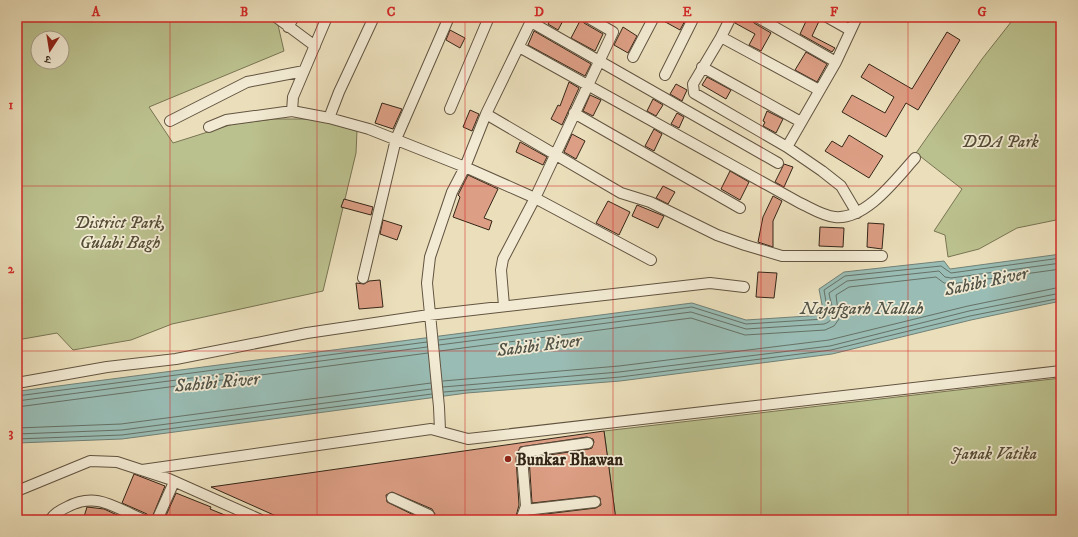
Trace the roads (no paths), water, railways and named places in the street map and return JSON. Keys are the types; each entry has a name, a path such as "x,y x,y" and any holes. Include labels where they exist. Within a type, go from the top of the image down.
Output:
{"street":[{"path":"276,17 315,46"},
{"path":"288,27 294,17"},
{"path":"292,111 293,97 327,17"},
{"path":"329,118 339,92 374,17"},
{"path":"363,278 396,139 448,17"},
{"path":"450,109 489,17"},
{"path":"504,306 501,270 503,259 535,198 613,32 587,17"},
{"path":"633,57 654,17"},
{"path":"665,75 694,17"},
{"path":"731,17 693,84 694,93 787,147 842,186 858,213"},
{"path":"757,17 836,62"},
{"path":"827,17 850,30"},
{"path":"787,147 836,62 857,17"},
{"path":"440,430 427,283 430,257 452,192 465,166 486,114 532,19 599,60 778,163"},
{"path":"721,37 819,90"},
{"path":"519,47 821,213 835,217 858,213 880,196 915,158"},
{"path":"702,67 801,122"},
{"path":"170,122 247,82 304,71"},
{"path":"209,127 226,120 292,111 329,118 369,129 465,166 535,198 651,260"},
{"path":"574,113 740,208"},
{"path":"486,114 621,193 650,202 717,235 765,252 782,256 882,256"},
{"path":"17,383 106,366 176,360 307,333 430,315 710,283 744,287"},
{"path":"142,470 431,429 440,430 468,439 1061,371"},
{"path":"521,520 525,510 522,457 524,452 588,443"},
{"path":"17,491 90,461 117,462 174,482 262,520"},
{"path":"157,520 174,482"},
{"path":"392,498 430,514"},
{"path":"50,520 56,513 86,499 99,500 144,520"},
{"path":"525,510 595,502"}],"water":[{"name":"Najafgarh Nallah","path":"1061,254 1061,301 971,320 832,354 620,381 467,393 122,439 17,443 17,392 20,391 692,303 746,320 824,315 819,289 844,272 944,261 950,269"}],"place":[{"name":"Bunkar Bhawan","path":"508,459"}],"park label":[{"name":"DDA Park","path":"1000,141"},
{"name":"District Park, Gulabi Bagh","path":"120,232"},
{"name":"Janak Vatika","path":"994,453"}],"water label":[{"name":"Sahibi River","path":"986,281"},
{"name":"Sahibi River","path":"539,345"},
{"name":"Sahibi River","path":"217,382"}]}
